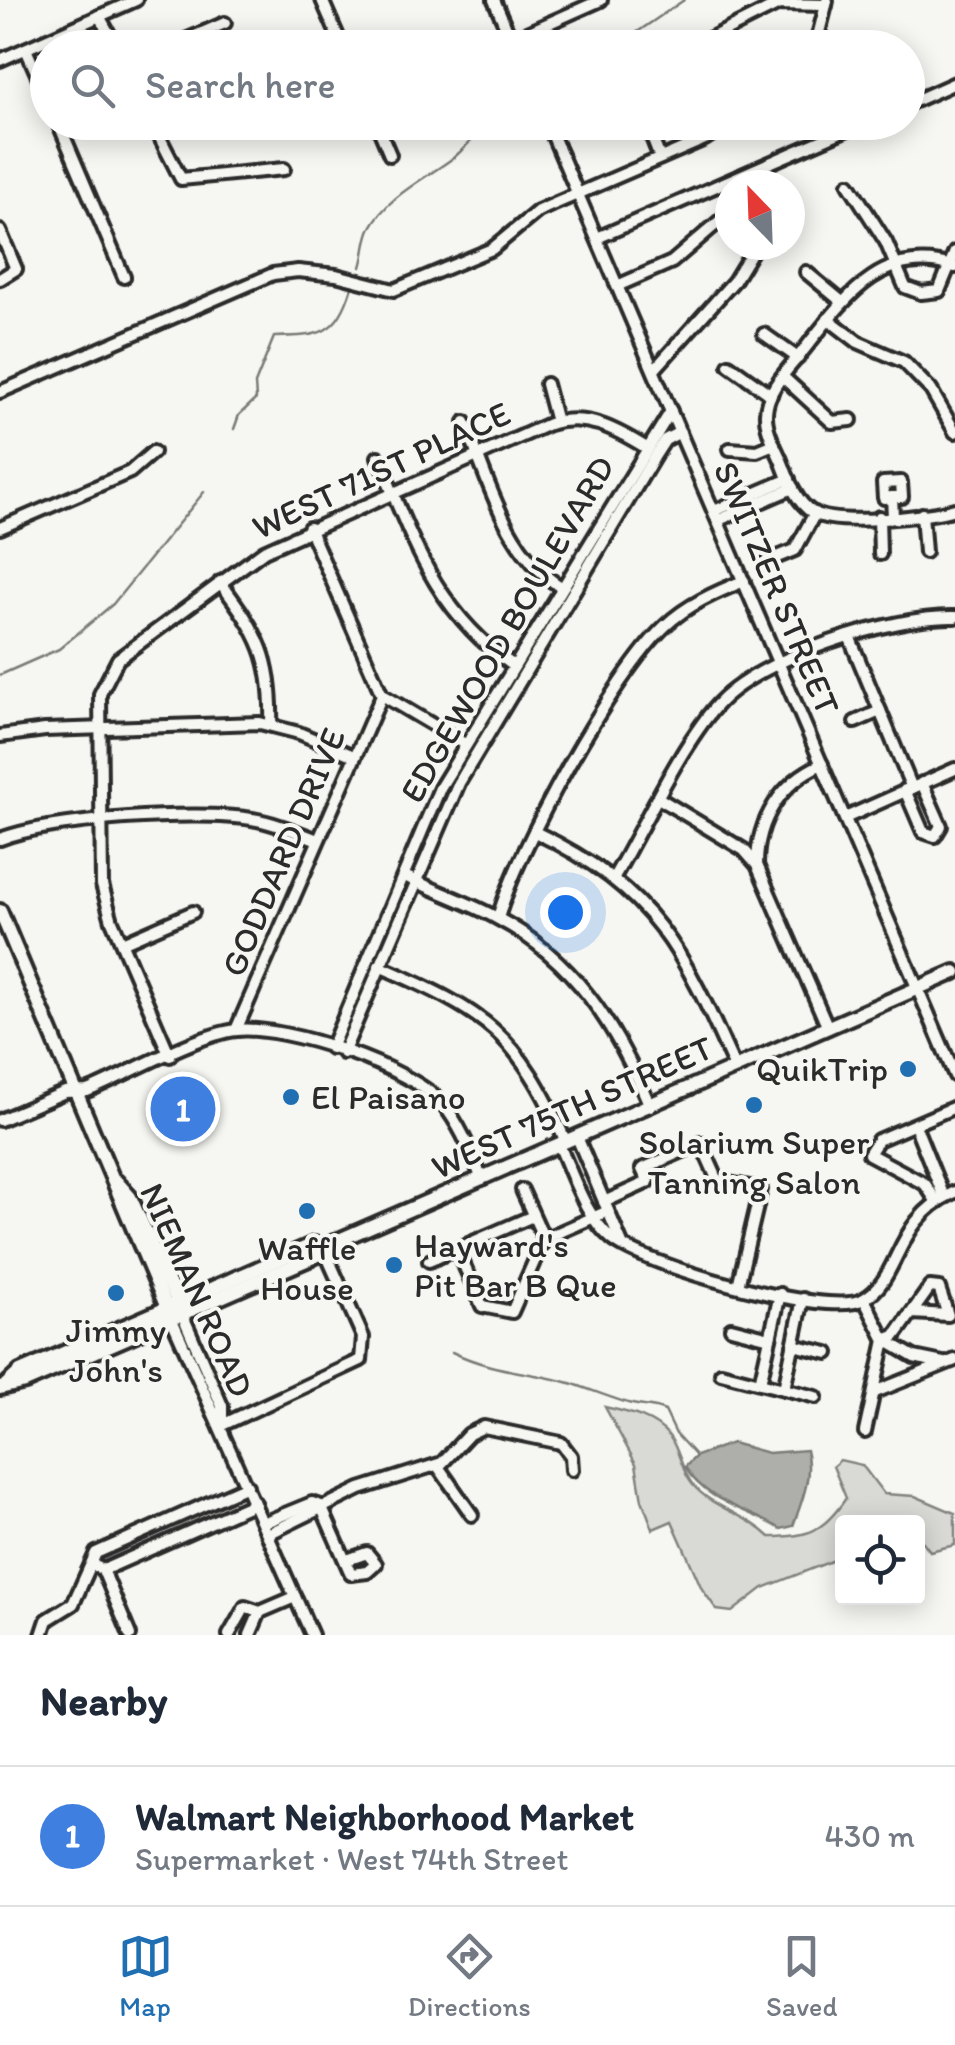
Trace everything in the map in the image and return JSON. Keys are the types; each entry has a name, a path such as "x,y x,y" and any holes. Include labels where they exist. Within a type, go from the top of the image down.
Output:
{"main road":[{"name":"NIEMAN ROAD","path":"0,911 114,1180 175,1311"},
{"name":"WEST 75TH STREET","path":"2,1387 20,1372 318,1255 322,1247 955,972"}],"street":[{"path":"68,30 99,16 109,6 136,0"},
{"path":"322,0 335,30"},
{"path":"494,0 507,30"},
{"path":"541,30 601,0"},
{"path":"727,30 779,4 827,2 820,30"},
{"path":"99,16 107,30"},
{"path":"209,30 225,23"},
{"path":"0,60 30,47"},
{"path":"26,49 30,58"},
{"path":"925,96 955,83"},
{"path":"66,140 124,276"},
{"path":"161,140 181,179 284,169"},
{"path":"384,140 390,155"},
{"name":"SWITZER STREET","path":"555,140 955,1076"},
{"path":"653,140 660,158"},
{"path":"0,392 273,274 336,274 394,290 492,249 526,218 695,140"},
{"path":"597,238 823,140"},
{"path":"849,184 886,242 905,287 930,294 944,287 955,252"},
{"path":"617,286 672,262 715,225"},
{"path":"0,231 16,268 0,279"},
{"path":"654,370 734,282 747,260"},
{"path":"953,266 920,261 894,265 860,282 770,395 766,420 791,483 814,513 832,518 878,517 955,509"},
{"path":"806,272 842,302"},
{"path":"828,319 858,342 904,362 931,390 955,432"},
{"path":"764,334 798,358"},
{"path":"729,365 770,395"},
{"path":"783,377 832,422 851,420"},
{"path":"546,384 556,422"},
{"name":"EDGEWOOD BOULEVARD","path":"337,1050 379,966 440,788 645,447 671,411"},
{"path":"465,422 520,551 539,572 562,587"},
{"name":"WEST 71ST PLACE","path":"170,1056 102,885 101,686 112,664 264,551 556,422 602,424 645,447"},
{"name":"EDGEWOOD BOULEVARD","path":"337,1050 409,878 469,765 656,454 666,440 680,432"},
{"path":"730,449 757,451 774,444"},
{"path":"0,528 130,472 153,452"},
{"path":"378,457 448,607 477,640 514,666"},
{"path":"716,516 791,483"},
{"path":"892,498 893,516"},
{"path":"768,561 794,550 814,513"},
{"path":"922,514 926,552"},
{"path":"878,517 880,554"},
{"path":"310,528 382,695 466,744"},
{"path":"498,918 534,832 623,678 650,641 686,609 744,581"},
{"path":"220,582 254,628 266,654 271,725"},
{"path":"614,877 718,704 741,684 850,636 896,621 955,617"},
{"path":"850,636 913,787"},
{"name":"GODDARD DRIVE","path":"236,1030 382,695"},
{"path":"856,722 880,711"},
{"path":"0,736 100,728 271,725 354,756"},
{"path":"757,865 757,844 781,792 796,777 822,764"},
{"path":"845,818 955,769"},
{"path":"660,799 744,850 757,865 828,1028"},
{"path":"0,839 53,825 240,817 318,840"},
{"path":"534,832 614,877 654,916 683,957 735,1068"},
{"path":"409,878 498,918 538,944 591,996 620,1040 650,1106"},
{"path":"122,942 193,912"},
{"path":"379,966 454,999 499,1031 532,1070 606,1206 622,1244"},
{"path":"0,1120 65,1092 77,1092 236,1030 257,1030 337,1050 430,1092 455,1122 482,1179"},
{"path":"945,1197 869,1154 878,1140 955,1108"},
{"path":"915,1125 945,1197"},
{"path":"568,1142 594,1217 612,1240 664,1265 738,1286 840,1306 864,1299 883,1281 916,1218 945,1197"},
{"path":"457,1249 482,1306 512,1312 544,1240 594,1217 648,1182 642,1170 702,1144 718,1180 762,1188 738,1286"},
{"path":"522,1190 544,1240"},
{"path":"429,1261 533,1216"},
{"path":"222,1424 355,1365 364,1351 364,1337 322,1247"},
{"path":"760,1383 780,1294"},
{"path":"784,1388 804,1299"},
{"path":"864,1299 885,1340 914,1357 950,1361"},
{"name":"NIEMAN ROAD","path":"175,1311 222,1406 222,1424 312,1635"},
{"path":"885,1340 895,1336 912,1313"},
{"path":"731,1328 828,1353"},
{"path":"865,1432 885,1340"},
{"path":"767,1353 790,1358"},
{"path":"875,1392 950,1361"},
{"path":"721,1374 816,1396"},
{"path":"266,1529 312,1503 321,1506 436,1466 470,1434 484,1427 561,1443 571,1456 572,1470"},
{"path":"436,1466 472,1515"},
{"path":"130,1635 97,1568 96,1553 248,1486"},
{"path":"42,1635 47,1620 74,1604 97,1568 255,1503"},
{"path":"321,1506 347,1560"},
{"path":"229,1635 245,1608 260,1612 296,1597"},
{"path":"250,1635 260,1612"}],"shaded area":[{"path":"605,1407 656,1424 673,1442 686,1473 701,1493 770,1537 805,1533 830,1518 846,1498 833,1466 840,1460 862,1465 884,1494 915,1496 955,1513 955,1545 930,1551 925,1545 925,1515 835,1515 835,1560 763,1588 732,1612 717,1610 702,1589 672,1521 653,1529 642,1500 636,1464"},
{"path":"732,1443 768,1453 806,1450 807,1480 793,1526 781,1529 728,1504 704,1489 685,1467 696,1456"}],"waterway":[{"path":"640,30 684,0"},
{"path":"361,267 370,229 378,217 472,140"},
{"path":"234,429 239,415 256,399 255,384 274,337 325,330 340,315 352,287"},
{"path":"0,675 59,649 113,604 204,492"},
{"path":"452,1352 482,1364 570,1383 665,1411 676,1434 696,1456"}],"place":[{"name":"QuikTrip","path":"908,1069"},
{"name":"El Paisano","path":"291,1097"},
{"name":"Solarium Super Tanning Salon","path":"754,1105"},
{"name":"Walmart Neighborhood Market","path":"183,1109"},
{"name":"Waffle House","path":"307,1211"},
{"name":"Hayward's Pit Bar B Que","path":"394,1265"},
{"name":"Jimmy John's","path":"116,1293"}]}
